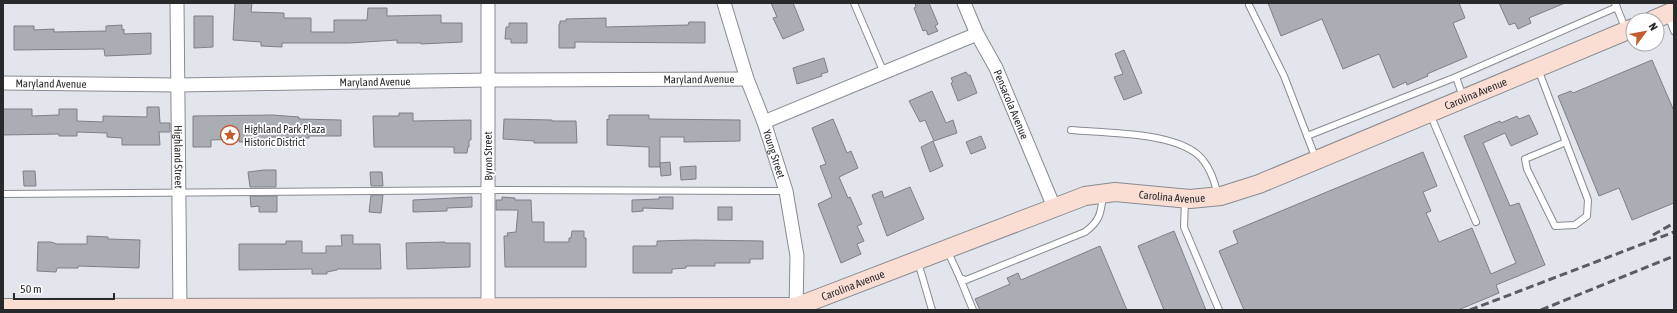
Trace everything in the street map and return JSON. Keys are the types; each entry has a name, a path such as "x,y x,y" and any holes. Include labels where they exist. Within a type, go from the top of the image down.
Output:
{"street":[{"name":"Highland Street","path":"177,3 180,309"},
{"name":"Byron Street","path":"488,3 488,309"},
{"name":"Young Street","path":"724,3 747,79 764,122 786,191 797,256 796,309"},
{"name":"Pensacola Avenue","path":"964,3 977,34 996,68 1054,207"},
{"name":"Carolina Avenue","path":"3,308 796,309 1085,196 1115,192 1185,198 1218,196 1259,184 1625,32"},
{"path":"764,122 977,34"},
{"name":"Maryland Avenue","path":"3,83 178,85 488,80 747,79"}],"lane":[{"path":"854,3 884,73"},
{"path":"1249,5 1284,76 1316,160"},
{"path":"1307,136 1456,77 1616,5 1625,21"},
{"path":"1665,15 1674,31"},
{"path":"1538,68 1588,200 1587,216 1575,225 1555,226 1527,169 1526,158 1566,142"},
{"path":"1456,77 1463,99"},
{"path":"1429,113 1476,222"},
{"path":"1071,130 1159,138 1181,144 1197,154 1209,169 1218,196"},
{"path":"3,194 489,190 786,191"},
{"path":"960,278 966,280 1085,232 1094,225 1101,213 1104,194"},
{"path":"1185,198 1184,227 1219,310"},
{"path":"947,249 973,310"},
{"path":"917,261 932,310"}],"building":[{"path":"235,3 252,3 251,12 284,13 284,18 311,18 311,32 334,32 334,20 367,20 368,8 387,8 387,16 441,15 441,23 462,23 462,42 421,44 397,43 397,40 349,43 282,43 282,47 261,46 261,42 233,40"},
{"path":"771,3 793,3 804,30 783,39 773,18 777,17"},
{"path":"915,3 929,3 938,24 935,26 938,31 928,35 926,30 923,31 914,8 916,7"},
{"path":"1268,3 1459,3 1465,18 1453,23 1467,57 1427,74 1428,76 1407,85 1406,82 1393,88 1379,54 1343,69 1322,19 1281,36"},
{"path":"1499,3 1565,3 1529,18 1531,23 1518,29 1515,23 1509,25"},
{"path":"194,16 213,16 213,47 194,48"},
{"path":"606,18 606,27 688,25 689,22 705,22 705,43 575,42 575,48 559,48 560,21 566,21 566,19"},
{"path":"509,23 527,23 527,43 511,43 511,39 505,39 506,27 509,27"},
{"path":"122,25 124,34 151,33 151,54 105,56 104,49 14,50 14,26 34,26 34,30 54,29 54,32 106,31 106,26"},
{"path":"1124,50 1142,93 1124,100 1114,77 1123,74 1115,54"},
{"path":"824,58 828,72 821,74 822,76 797,84 793,68"},
{"path":"1652,60 1674,111 1674,203 1632,220 1619,188 1599,196 1558,96 1571,91 1573,93"},
{"path":"966,72 970,75 977,93 958,101 951,83 953,82 951,78"},
{"path":"932,91 946,123 953,120 957,133 934,141 925,120 920,122 909,101"},
{"path":"147,107 159,107 160,123 170,123 170,132 159,132 160,145 122,145 122,138 107,137 107,133 77,132 77,136 59,136 59,134 3,135 3,109 32,109 32,116 59,115 59,109 77,109 77,121 103,122 103,116 147,117"},
{"path":"399,113 413,113 413,121 471,120 471,140 469,140 467,153 454,153 454,147 374,147 373,116 399,116"},
{"path":"272,115 299,117 299,119 341,120 341,136 309,136 309,138 267,137 268,139 256,140 256,142 239,142 239,139 211,140 211,147 193,147 193,116"},
{"path":"609,115 649,115 649,119 740,120 740,141 684,142 684,137 660,137 660,167 649,167 649,147 607,145 607,119 609,120"},
{"path":"1529,115 1538,134 1511,146 1505,133 1483,143 1510,206 1519,203 1545,265 1496,285 1499,293 1458,310 1244,310 1219,251 1238,243 1233,231 1423,152 1437,186 1423,192 1431,211 1426,213 1439,242 1472,228 1491,274 1516,263 1464,136 1500,121 1501,123 1517,116 1519,119"},
{"path":"504,119 576,121 577,143 534,143 534,141 503,139"},
{"path":"833,119 847,153 851,151 858,168 839,177 862,224 857,226 864,241 857,244 861,254 841,263 818,204 832,197 820,166 826,164 812,128"},
{"path":"981,136 986,148 971,154 966,142"},
{"path":"933,141 943,166 930,172 921,147"},
{"path":"670,162 671,175 661,176 660,163"},
{"path":"696,166 696,179 681,180 680,167"},
{"path":"276,170 276,187 250,187 248,172"},
{"path":"23,171 35,171 36,186 24,186"},
{"path":"370,172 382,172 383,186 371,186"},
{"path":"910,187 924,219 887,236 872,195 882,191 884,198"},
{"path":"371,195 383,195 381,213 369,212"},
{"path":"250,196 277,196 277,212 259,212 259,206 251,207"},
{"path":"472,197 472,207 447,208 447,211 413,212 413,200"},
{"path":"502,197 515,198 515,200 531,200 532,222 544,222 544,242 569,242 572,231 584,231 584,238 586,238 586,267 505,267 504,236 508,236 507,233 516,232 518,210 496,210 496,200 502,200"},
{"path":"659,197 673,197 673,209 643,208 643,211 632,212 632,200 659,199"},
{"path":"718,207 732,207 732,220 718,220"},
{"path":"1174,231 1206,310 1164,310 1138,246"},
{"path":"341,235 353,235 353,244 380,244 381,269 337,269 327,272 327,274 312,274 312,269 239,270 239,244 286,244 286,241 302,241 302,253 326,253 326,246 342,246"},
{"path":"87,236 108,237 108,239 140,240 139,268 78,266 78,268 57,268 56,272 37,271 38,242 51,242 57,244 87,244"},
{"path":"657,241 763,241 763,259 750,259 750,263 715,263 715,266 686,266 686,268 672,269 672,273 633,273 633,246 655,246 657,245"},
{"path":"406,243 470,243 470,267 407,269"},
{"path":"1100,246 1127,310 980,310 975,299 1010,284 1007,278 1018,273 1021,280"}],"railway":[{"path":"1653,235 1674,223"},
{"path":"1470,310 1674,232"},
{"path":"1541,310 1674,256"}],"place":[{"name":"Highland Park Plaza Historic District","path":"230,135"}]}
